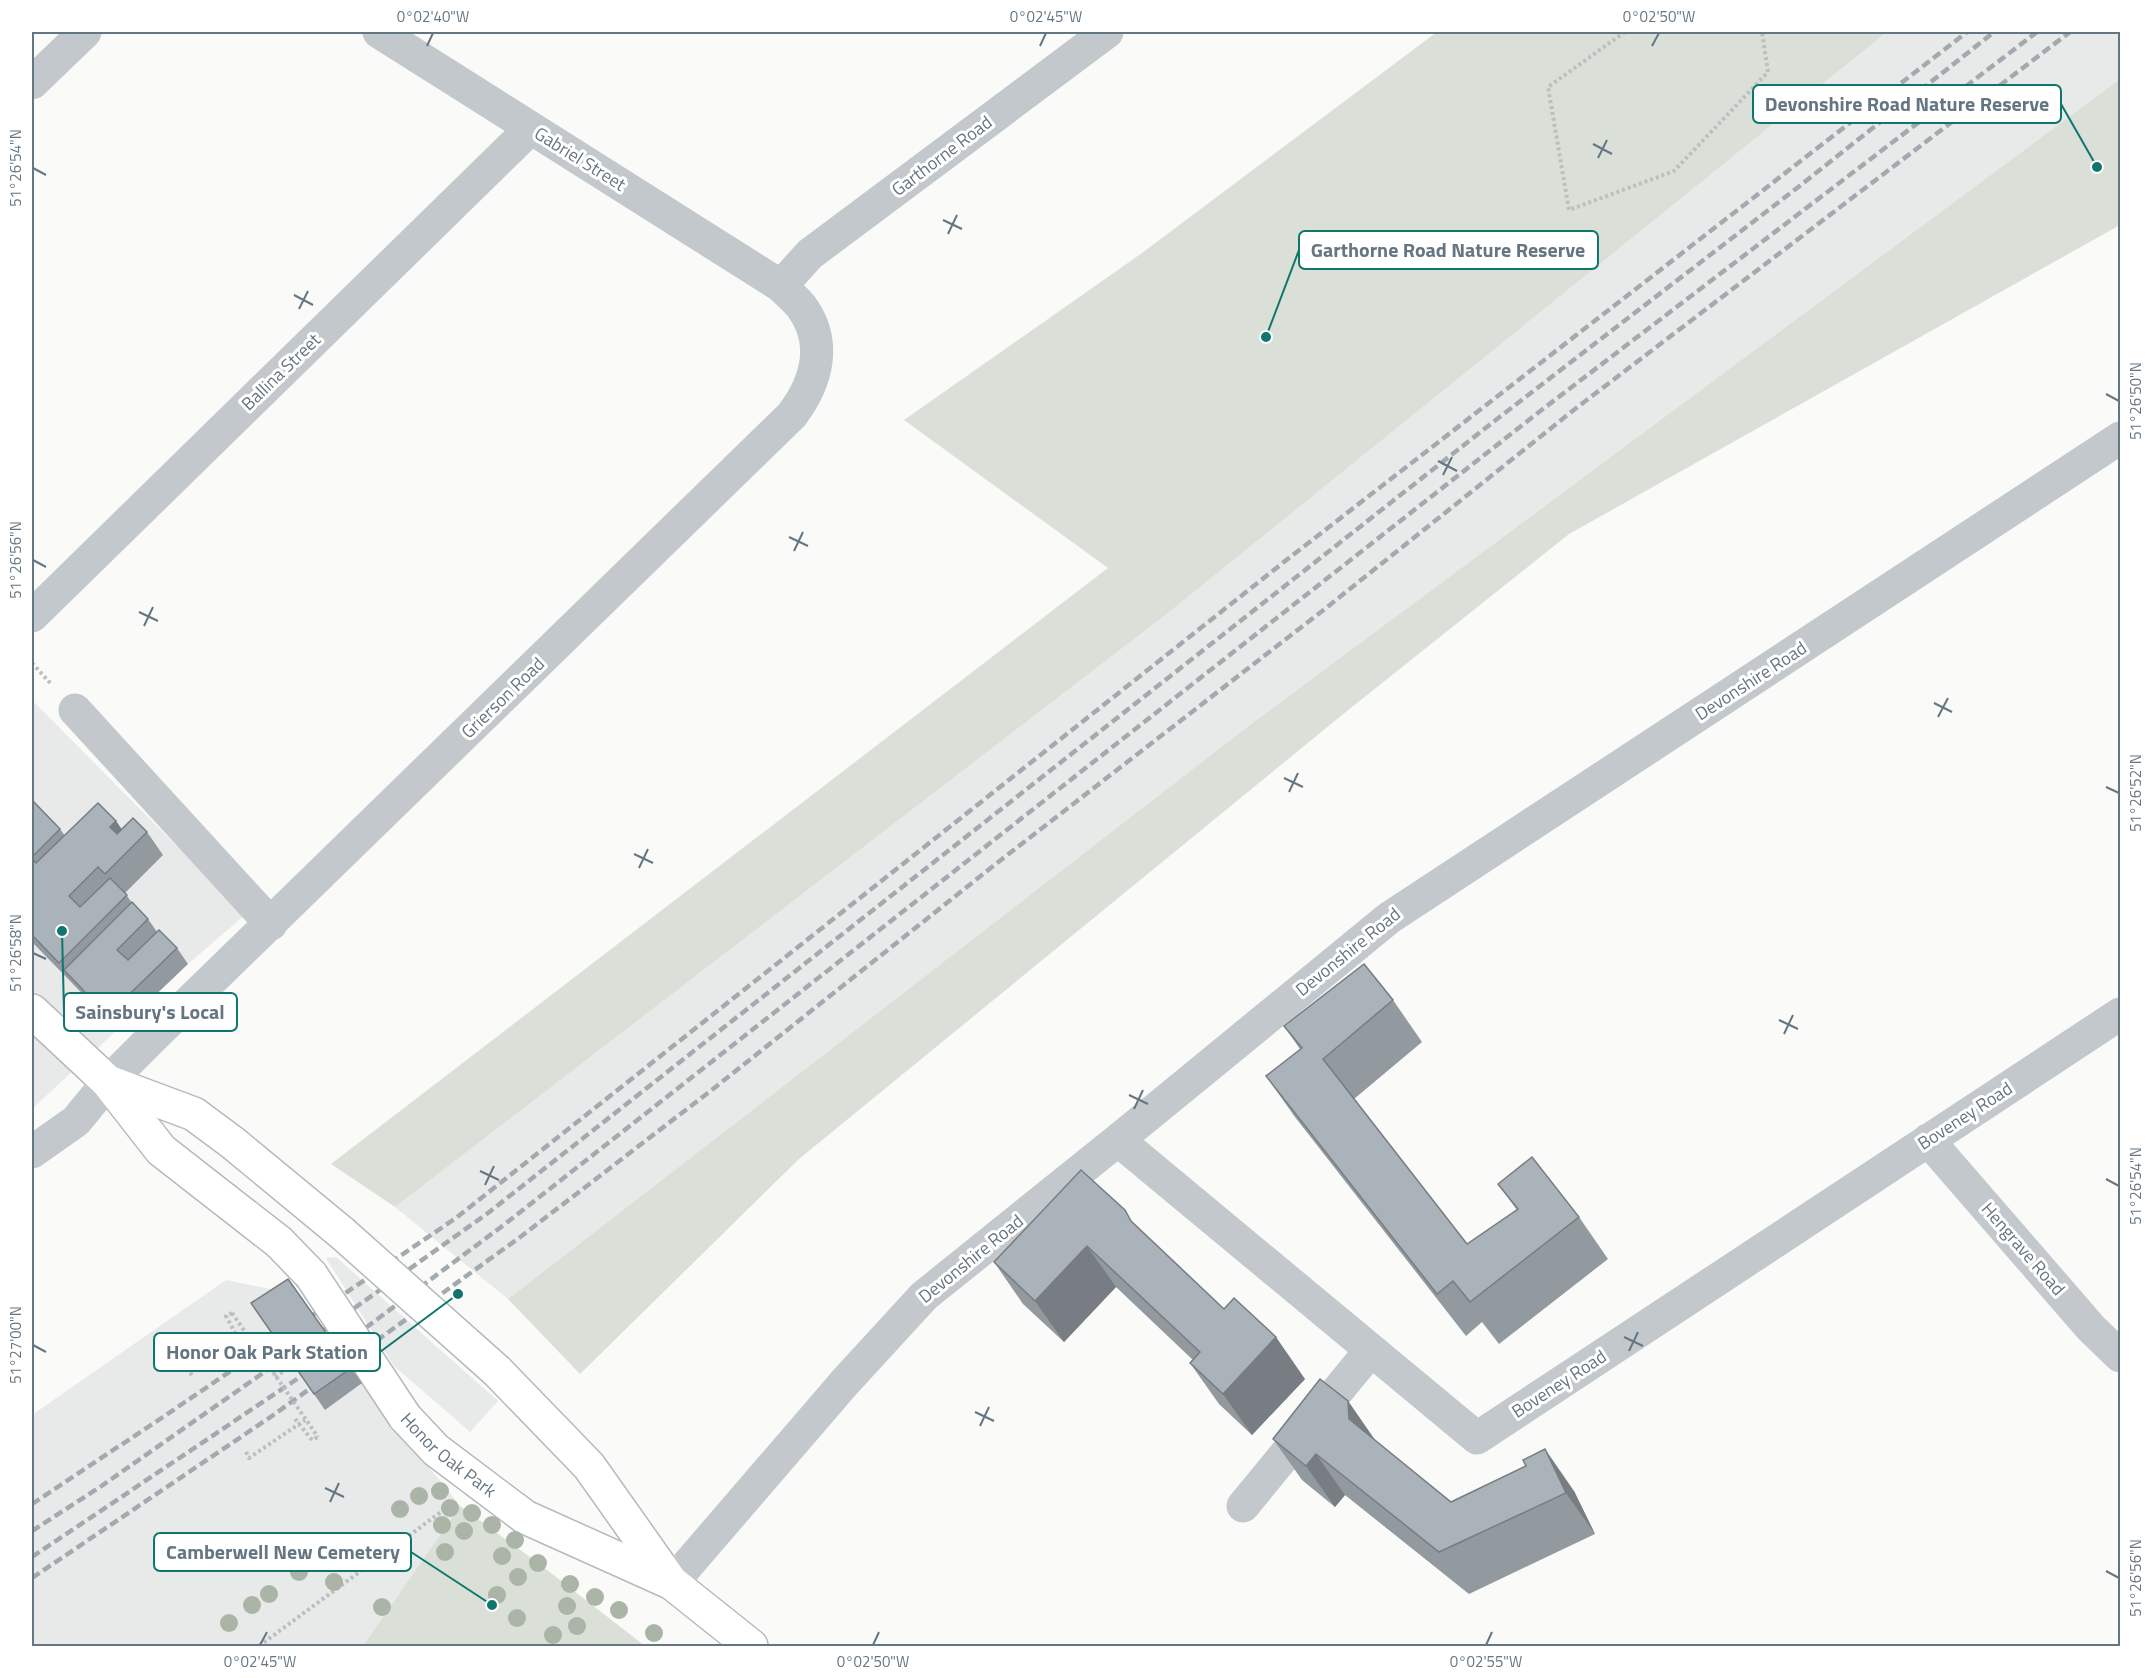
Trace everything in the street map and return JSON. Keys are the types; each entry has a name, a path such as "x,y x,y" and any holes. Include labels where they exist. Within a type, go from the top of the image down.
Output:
{"main road":[{"name":"Honor Oak Park","path":"32,1011 70,1049 108,1082 161,1150 279,1242 311,1275 405,1417 436,1450 525,1517 672,1583 751,1647"},
{"name":"Honor Oak Park","path":"108,1082 194,1114 234,1143 342,1233 497,1371 589,1466 672,1583"}],"street":[{"path":"32,83 85,32"},
{"name":"Gabriel Street","path":"379,32 781,286"},
{"name":"Garthorne Road","path":"781,286 810,254 1085,37"},
{"name":"Ballina Street","path":"32,616 531,128"},
{"name":"Grierson Road","path":"41,1145 76,1121 108,1082 792,416 806,397 815,373 817,351 813,331 801,307 781,286"},
{"name":"Devonshire Road","path":"672,1583 845,1382 924,1296 1389,918 2121,438"},
{"path":"75,710 271,924"},
{"name":"Boveney Road","path":"1118,1140 1477,1438 2121,1014"},
{"name":"Hengrave Road","path":"1928,1140 2091,1328 2121,1356"},
{"path":"1242,1506 1371,1350"}],"path":[{"path":"1625,32 1548,87 1569,210 1674,171 1768,72 1762,32"},
{"path":"240,1342 226,1316 232,1313 318,1437 312,1440 295,1419"},
{"path":"192,1375 188,1370 245,1334"},
{"path":"275,1377 302,1358"},
{"path":"246,1452 249,1458 305,1420"},
{"path":"259,1647 478,1483"}],"shaded area":[{"path":"1437,32 1887,32 1168,613 395,1207 331,1164 1108,568 904,420 1142,253"},
{"path":"1887,32 2120,32 2120,79 1251,724 508,1299 395,1207 1168,613"},
{"path":"2120,79 2120,225 1569,534 1342,715 799,1159 580,1374 508,1299 1251,724"},
{"path":"32,700 245,915 188,964 32,1109"},
{"path":"336,1257 498,1401 470,1432 394,1366 326,1258"},
{"path":"226,1280 299,1295 362,1383 460,1506 363,1646 32,1646 32,1415"},
{"path":"460,1506 538,1563 645,1646 363,1646"}],"building":[{"path":"32,800 60,829 32,857"},
{"path":"98,803 116,821 110,827 117,834 133,818 147,832 105,874 98,867 69,896 80,907 110,878 127,895 59,963 32,935 32,859 36,863"},
{"path":"132,902 148,919 117,950 128,960 159,930 177,948 113,1010 107,1012 101,1009 64,970"},
{"path":"1364,964 1393,1000 1323,1059 1467,1244 1518,1209 1498,1184 1532,1157 1579,1217 1470,1302 1453,1281 1437,1294 1266,1076 1302,1048 1284,1026"},
{"path":"1081,1170 1125,1210 1131,1221 1224,1309 1234,1298 1276,1337 1223,1394 1190,1363 1200,1352 1087,1246 1035,1301 994,1262"},
{"path":"288,1279 351,1368 314,1394 251,1303"},
{"path":"1320,1379 1348,1401 1349,1419 1451,1502 1526,1466 1523,1460 1545,1449 1566,1493 1439,1552 1316,1454 1306,1466 1273,1439"}],"railway":[{"path":"32,1504 456,1218 1289,558 1967,32"},
{"path":"32,1531 100,1487 488,1213 1497,419 1797,188 1994,32"},
{"path":"32,1557 297,1379 505,1224 1539,412 2037,32"},
{"path":"32,1578 272,1416 519,1238 713,1089 997,863 1326,608 1575,409 2070,32"}],"place":[{"name":"Devonshire Road Nature Reserve","path":"2097,167"},
{"name":"Garthorne Road Nature Reserve","path":"1266,337"},
{"name":"Sainsbury's Local","path":"62,931"},
{"name":"Honor Oak Park Station","path":"458,1294"},
{"name":"Camberwell New Cemetery","path":"492,1605"}]}
